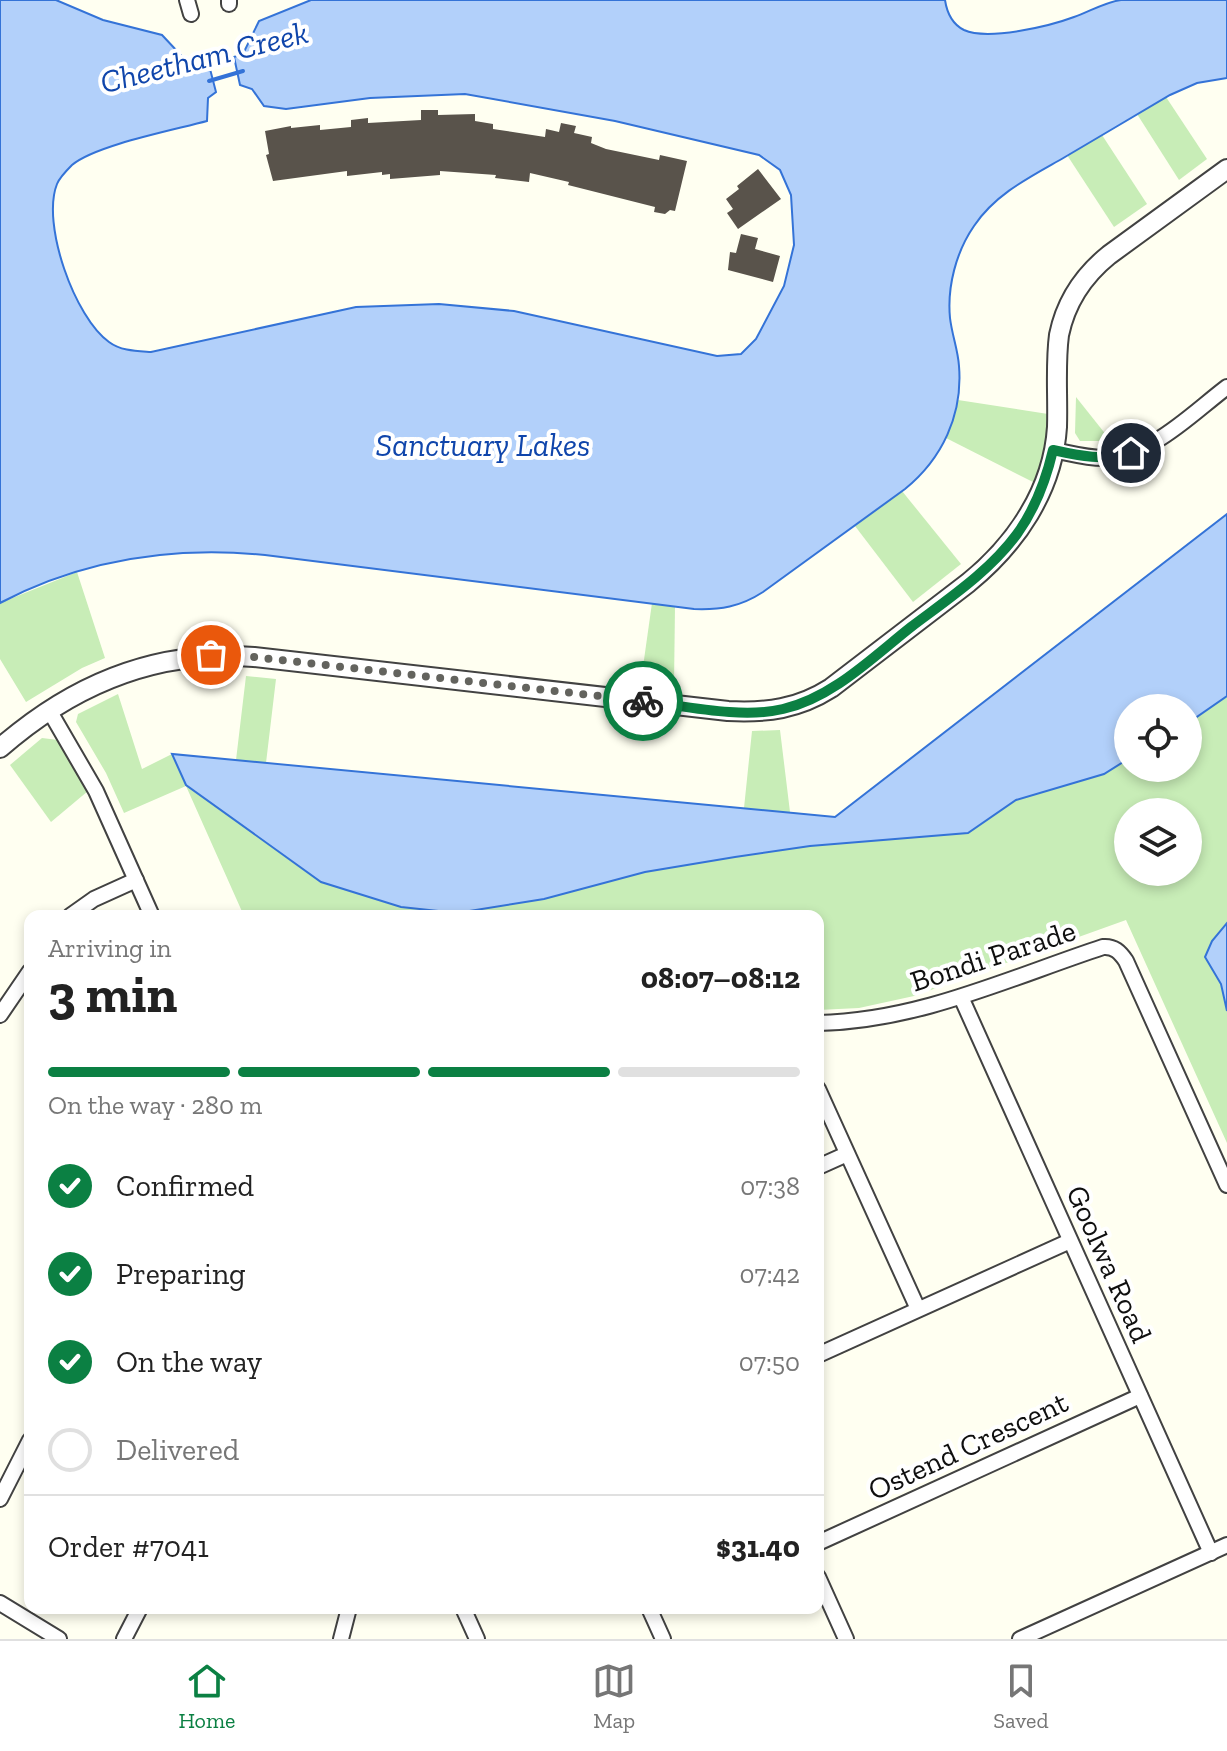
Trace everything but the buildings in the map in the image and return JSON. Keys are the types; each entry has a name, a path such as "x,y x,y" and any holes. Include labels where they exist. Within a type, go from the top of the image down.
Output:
{"street":[{"path":"0,748 49,710 103,679 140,666 192,656 234,655 728,711 782,710 808,701 831,688 986,568 1016,536 1044,483 1053,450 1059,335 1062,320 1076,290 1096,265 1227,169"},
{"path":"1053,450 1092,458 1131,453 1165,435 1227,387"},
{"path":"49,710 86,772 149,910"},
{"path":"78,910 94,899 136,880"},
{"name":"Bondi Parade","path":"824,1022 892,1016 961,997 1103,947 1116,949 1126,961 1227,1185"},
{"path":"0,1015 24,980"},
{"name":"Goolwa Road","path":"961,997 1211,1553"},
{"path":"824,1102 918,1309"},
{"path":"824,1164 847,1154"},
{"path":"824,1352 1070,1241"},
{"name":"Ostend Crescent","path":"824,1540 1140,1396"},
{"path":"0,1499 24,1452"},
{"path":"1020,1639 1227,1545"},
{"path":"824,1590 846,1639"},
{"path":"0,1603 59,1639"},
{"path":"123,1637 136,1614"},
{"path":"341,1639 347,1614"},
{"path":"466,1614 477,1639"},
{"path":"652,1614 663,1639"}],"green space":[{"path":"1166,97 1207,159 1179,180 1137,114"},
{"path":"1102,135 1147,204 1114,227 1067,155"},
{"path":"1076,397 1111,441 1080,441 1075,433"},
{"path":"958,400 1048,414 1045,457 1037,484 946,438"},
{"path":"902,491 961,564 913,602 855,526"},
{"path":"1227,514 1227,1143 1126,920 914,996 859,1008 824,1010 824,910 241,910 186,786 124,813 106,773 76,722 78,714 118,694 142,769 172,754 236,760 246,676 276,679 266,763 744,808 752,731 780,730 790,812 835,817"},
{"path":"77,572 105,658 82,668 26,702 0,659 0,603"},
{"path":"652,603 675,606 674,685 641,681"},
{"path":"42,738 58,740 88,791 51,822 10,765"}],"water":[{"name":"Sanctuary Lakes","path":"0,0 56,0 103,20 162,35 191,66 209,65 216,92 208,98 207,121 136,139 83,158 72,165 57,184 53,201 57,245 73,292 84,313 109,342 145,352 356,307 439,304 514,311 717,356 741,354 756,339 784,286 794,245 791,195 780,170 759,155 615,121 465,94 370,98 286,109 264,106 252,89 240,85 234,57 243,54 259,21 311,0 945,0 956,25 964,30 988,34 1050,24 1121,0 1227,0 1227,78 1197,83 1170,95 1028,178 983,214 962,247 952,282 949,306 959,384 953,419 939,450 930,464 905,489 763,592 746,601 721,608 694,609 265,555 196,553 162,555 96,567 31,588 0,603"},
{"path":"1227,514 1227,696 1202,713 1202,694 1114,694 1114,768 1104,774 1016,800 968,833 810,846 645,872 544,899 476,910 429,910 401,907 321,882 186,785 172,754 835,817"},
{"path":"1227,923 1227,1011 1221,984 1205,957 1212,941"}],"waterway":[{"name":"Cheetham Creek","path":"209,81 243,71"}],"way so far":[{"path":"211,655 254,657 643,701"}],"route":[{"path":"643,701 748,712 782,710 808,701 831,688 887,645 986,568 1004,550 1034,507 1053,450 1092,458 1131,453"}]}
